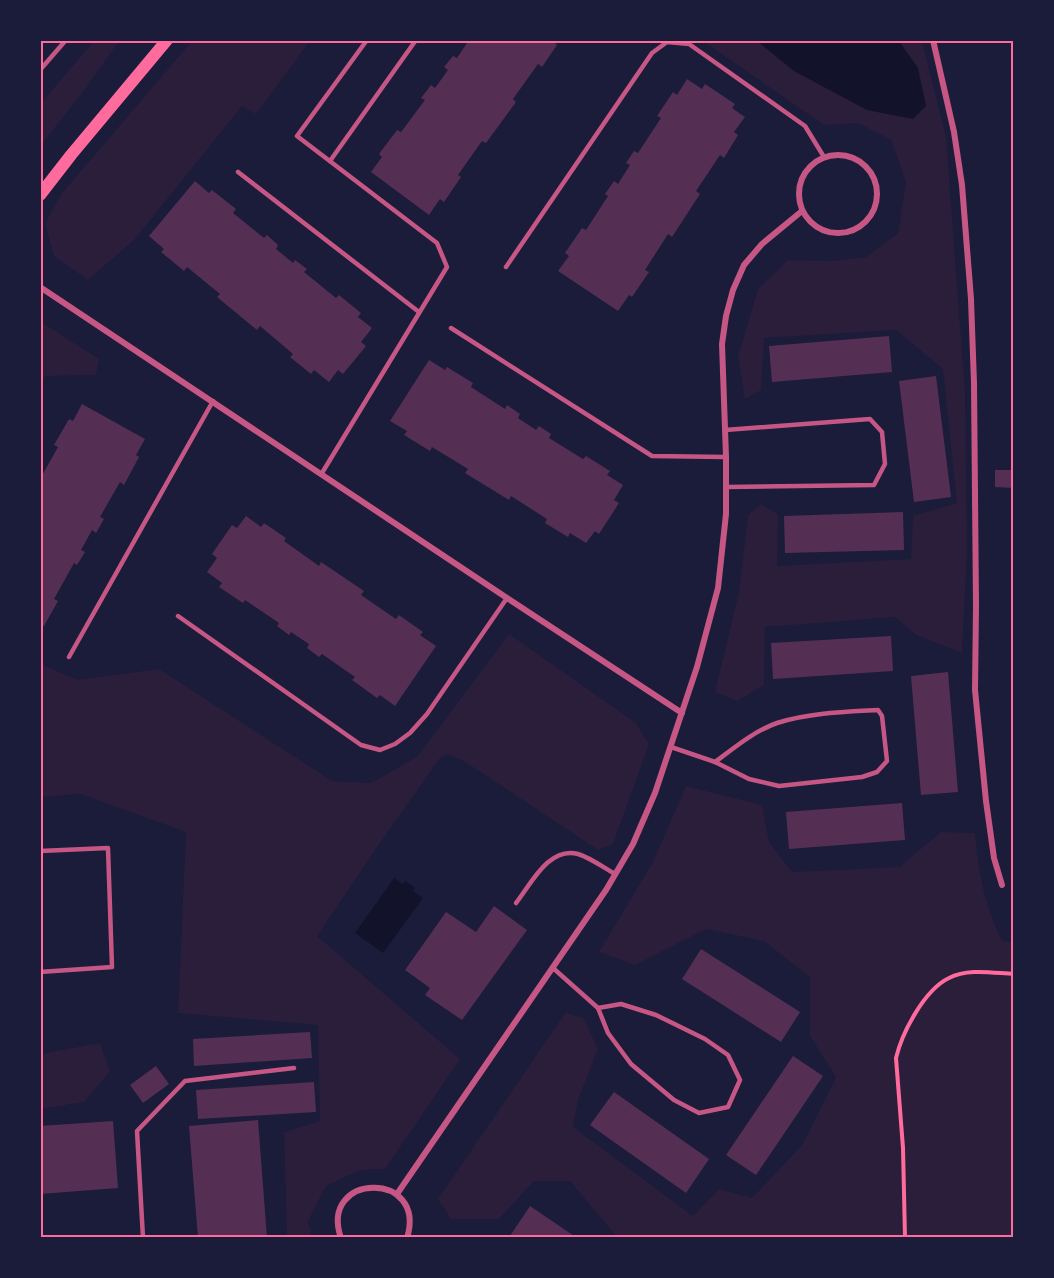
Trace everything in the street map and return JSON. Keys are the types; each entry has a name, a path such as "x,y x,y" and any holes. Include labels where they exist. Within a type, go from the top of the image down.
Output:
{"main road":[{"path":"40,195 165,41"}],"street":[{"path":"933,40 954,132 962,185 971,299 974,383 975,690 986,801 994,858 1002,885"},
{"path":"837,154 850,156 862,162 871,171 878,196 875,208 868,220 858,228 839,233 820,229 810,222 802,211 799,198 800,186 804,173 813,163 837,154"},
{"path":"397,1194 615,874 638,834 655,793 682,713 718,588 726,514 722,344 726,316 733,290 744,265 762,244 802,211"},
{"path":"40,287 682,713"},
{"path":"341,1238 338,1225 339,1212 344,1202 352,1193 375,1186 387,1188 405,1203 410,1226 406,1238"}],"lane":[{"path":"40,70 66,40"},
{"path":"322,473 447,267 437,243 297,136 367,40"},
{"path":"330,161 416,40"},
{"path":"506,267 652,53 667,42 689,44 805,126 824,157"},
{"path":"238,171 419,312"},
{"path":"451,328 652,456 726,457"},
{"path":"69,657 213,401"},
{"path":"725,430 870,419 882,432 885,464 874,484 726,487"},
{"path":"178,616 361,746 380,750 395,744 410,733 427,714 507,598"},
{"path":"671,747 715,762 749,779 779,786 862,777 877,772 886,760 882,716 878,710 832,713 776,724 744,741 715,762"},
{"path":"40,851 108,848 112,967 40,972"},
{"path":"516,903 548,861 566,854 578,854 615,874"},
{"path":"553,968 598,1008 608,1033 632,1064 674,1100 699,1113 728,1107 740,1080 728,1055 705,1039 656,1015 621,1004 598,1008"},
{"path":"143,1238 137,1131 185,1081 294,1068"}],"path":[{"path":"905,1238 903,1148 896,1058 899,1045 916,1012 937,986 949,978 978,972 1014,974"}],"shaded area":[{"path":"94,41 119,41 41,145 41,103"},
{"path":"192,41 310,41 256,114 242,106 134,240 88,280 54,256 45,223 62,193"},
{"path":"703,41 922,41 946,137 965,393 967,550 962,653 916,635 895,617 765,627 764,685 737,701 715,692 739,592 748,515 761,504 778,514 777,566 911,559 913,516 957,503 943,369 896,330 764,338 761,390 745,399 738,357 758,289 788,260 832,261 866,257 898,233 906,182 891,140 858,123 824,125"},
{"path":"757,41 899,41 918,68 926,106 913,119 867,110 794,71"},
{"path":"41,322 99,359 96,375 45,376 41,383"},
{"path":"509,634 636,723 649,744 613,844 598,850 467,763 448,754 440,758 317,936 460,1059 385,1169 360,1170 326,1186 308,1221 312,1237 287,1237 284,1132 320,1121 318,1025 178,1013 186,832 81,794 41,797 41,664 77,680 159,669 332,781 371,783 417,757"},
{"path":"686,786 762,805 769,842 792,872 899,867 941,832 975,833 980,875 991,914 1002,941 1013,942 1013,1237 617,1237 570,1181 534,1181 499,1219 451,1219 438,1199 566,1012 584,1019 598,1049 578,1100 573,1127 693,1216 719,1189 752,1198 803,1144 836,1077 810,1036 810,977 764,941 706,929 635,965 599,952 653,862"},
{"path":"394,878 403,884 405,881 423,898 383,953 355,933"},
{"path":"100,1043 110,1071 84,1102 41,1109 41,1056 46,1053"}],"building":[{"path":"469,40 555,40 557,45 542,67 538,64 513,99 516,102 486,143 482,141 458,175 461,177 444,202 440,199 429,215 371,172 382,157 379,154 397,130 401,132 425,100 421,98 431,85 435,88 448,70 444,67 453,56 457,58"},
{"path":"687,79 702,89 705,84 735,104 732,108 745,117 734,132 738,135 724,158 720,155 696,191 700,194 672,237 668,234 645,270 649,272 632,297 629,295 618,311 558,271 569,256 565,253 582,228 586,230 608,196 605,194 614,181 618,184 630,165 626,163 634,151 638,153 661,118 657,116 673,92 677,95"},
{"path":"195,181 209,193 212,190 236,209 233,213 264,238 267,235 278,245 276,249 293,263 295,260 307,269 304,272 336,298 339,295 361,313 358,317 372,328 361,342 366,346 343,374 338,370 329,382 314,370 311,374 290,357 293,354 260,326 257,330 217,297 220,294 187,267 184,271 161,252 164,249 149,236"},
{"path":"889,336 892,372 772,382 769,346"},
{"path":"429,360 445,370 447,367 473,383 471,387 505,409 507,405 520,414 518,418 536,430 539,426 551,434 549,438 583,459 586,456 610,471 607,475 623,485 614,500 619,503 599,534 595,531 586,543 570,533 568,537 545,523 547,519 511,496 509,500 465,473 468,469 432,447 430,451 404,435 407,431 390,421"},
{"path":"936,376 951,497 914,502 899,381"},
{"path":"82,404 145,439 136,455 139,457 124,485 120,482 100,517 104,519 96,533 92,530 81,550 85,552 77,565 74,563 54,599 58,601 44,626 40,624 40,479 58,447 54,445 69,419 73,421"},
{"path":"995,470 1014,470 1014,488 995,487"},
{"path":"903,512 904,550 785,553 784,516"},
{"path":"246,516 261,527 264,523 286,538 284,541 319,566 321,562 364,591 361,595 396,619 399,615 423,632 420,635 436,646 395,706 380,695 377,698 352,680 355,677 322,654 319,657 307,648 309,644 291,632 289,635 277,626 279,623 245,600 243,603 219,587 222,583 207,572 217,558 212,554 232,525 237,528"},
{"path":"891,636 893,671 773,679 771,643"},
{"path":"948,672 958,792 921,795 911,676"},
{"path":"902,803 905,840 789,849 786,812"},
{"path":"494,906 527,930 462,1020 425,995 430,988 405,970 446,912 476,932"},
{"path":"701,949 800,1012 781,1042 682,979"},
{"path":"310,1032 312,1058 194,1066 193,1039"},
{"path":"793,1056 823,1076 756,1175 726,1155"},
{"path":"156,1066 169,1084 143,1103 130,1085"},
{"path":"314,1082 316,1112 198,1119 196,1090"},
{"path":"614,1092 709,1159 686,1193 590,1125"},
{"path":"258,1120 267,1238 198,1238 189,1126"},
{"path":"113,1121 118,1188 40,1194 40,1126"},
{"path":"530,1206 577,1238 510,1236"}]}
